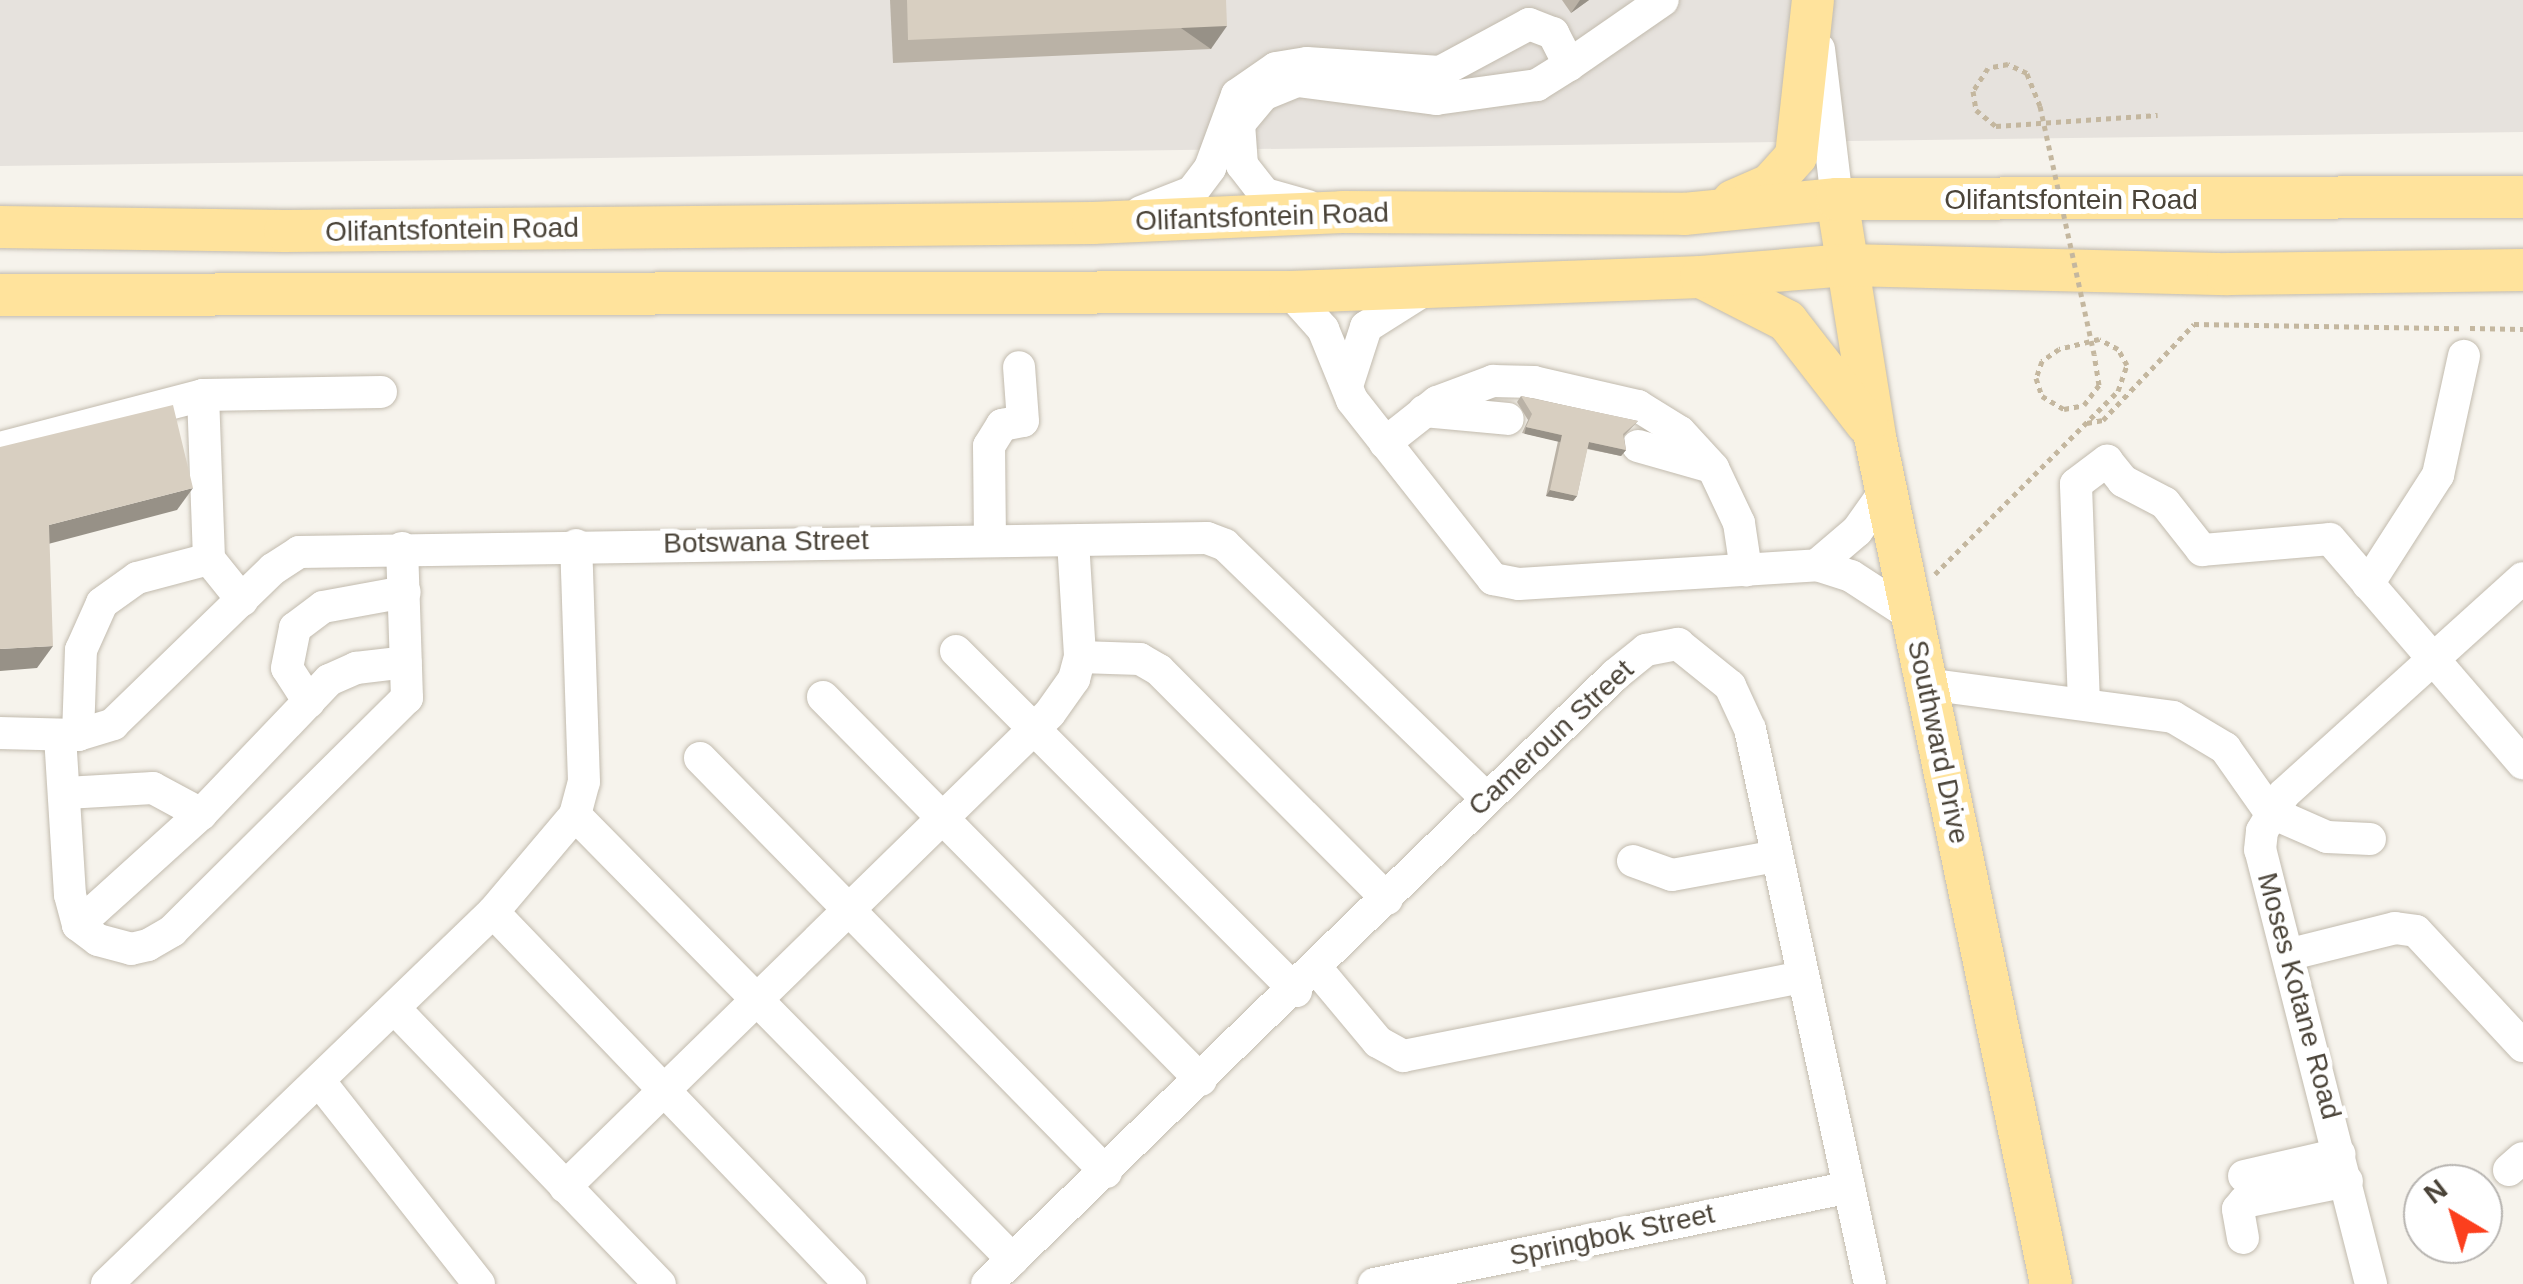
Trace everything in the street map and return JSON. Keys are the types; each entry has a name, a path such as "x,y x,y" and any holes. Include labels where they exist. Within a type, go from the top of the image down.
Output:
{"main road":[{"path":"1684,214 1770,185 1796,156 1813,0"},
{"name":"Olifantsfontein Road","path":"0,227 285,232 1092,222 1342,212 1684,214 1837,198 2523,197"},
{"name":"Southward Drive","path":"1837,198 1875,437 2051,1284"},
{"path":"0,294 1290,292 1701,278 1846,265 2228,274 2523,270"},
{"path":"1701,278 1759,302 1802,334 1875,437"}],"street":[{"path":"1342,212 1278,200 1249,176 1237,136 1244,116 1264,94 1309,80 1457,99 1543,84 1664,0"},
{"path":"1813,0 1837,198"},
{"path":"1092,222 1160,208 1192,192 1210,168 1230,106 1264,73 1307,63 1450,70 1535,12 1553,33 1569,65"},
{"path":"1347,392 1356,346 1366,327 1427,289"},
{"path":"1290,292 1323,330 1347,392 1477,563 1500,582 1817,565 1851,576 1910,608"},
{"path":"2368,584 2438,475 2464,356"},
{"path":"990,541 989,446 1002,425 1023,421 1019,367"},
{"path":"1384,443 1424,411 1492,381 1568,389 1653,414 1713,468 1738,523 1746,570"},
{"path":"0,448 203,395 381,392"},
{"path":"203,395 209,559 242,600"},
{"path":"1424,411 1508,419"},
{"path":"1638,446 1713,468"},
{"path":"2084,704 2076,484 2095,466 2114,464 2123,481 2165,503 2202,550 2326,537 2523,763"},
{"path":"1817,565 1857,531 1886,490"},
{"name":"Botswana Street","path":"5,736 69,735 128,714 294,553 402,548 990,541 1220,542 1486,798"},
{"path":"566,1187 1064,696 1080,656 1073,541"},
{"path":"107,1284 493,912 575,814 584,782 576,546"},
{"path":"209,559 137,578 102,603 80,650 66,794 70,895 83,934 131,949 172,931 407,698 402,548"},
{"path":"2270,812 2521,584"},
{"path":"309,702 287,668 285,654 295,628 324,607 405,592"},
{"name":"Cameroun Street","path":"987,1284 1306,980 1486,798 1646,650 1678,644 1711,667 1741,703 1870,1284"},
{"path":"956,651 1306,980 1378,1042 1403,1056 1802,977"},
{"path":"1080,656 1140,659 1160,670 1387,899"},
{"path":"78,925 201,814 338,673 406,662"},
{"path":"1926,684 2158,713 2200,728 2240,764 2270,812 2327,837 2370,839"},
{"path":"823,698 1202,1080"},
{"path":"700,758 1106,1172"},
{"path":"66,794 153,788 201,814"},
{"name":"Moses Kotane Road","path":"2270,812 2260,850 2291,954 2371,1284"},
{"path":"575,814 1013,1260"},
{"path":"1633,860 1672,875 1777,856"},
{"path":"493,912 850,1284"},
{"path":"2291,954 2395,928 2416,930 2523,1046"},
{"path":"395,1009 660,1284"},
{"path":"320,1082 478,1284"},
{"path":"2244,1176 2344,1167"},
{"path":"2244,1238 2238,1209 2244,1202 2344,1167"},
{"name":"Springbok Street","path":"1374,1284 1849,1187"}],"path":[{"path":"1910,608 2127,375 2118,349 2099,339 2060,349 2042,361 2036,378 2042,396 2056,407 2084,405 2098,384 2094,354 2040,106 2027,73 2008,64 1988,68 1973,91 1976,110 1996,126 2158,115"},
{"path":"2086,422 2104,420 2194,324 2523,329"}],"shaded area":[{"path":"0,0 2523,0 2523,132 0,166"}],"building":[{"path":"907,0 1226,0 1227,26 908,40"},
{"path":"1521,396 1638,421 1623,434 1626,450 1589,442 1577,496 1550,490 1562,435 1526,427 1532,414"},
{"path":"173,405 193,488 49,525 53,646 0,649 0,447"}]}
